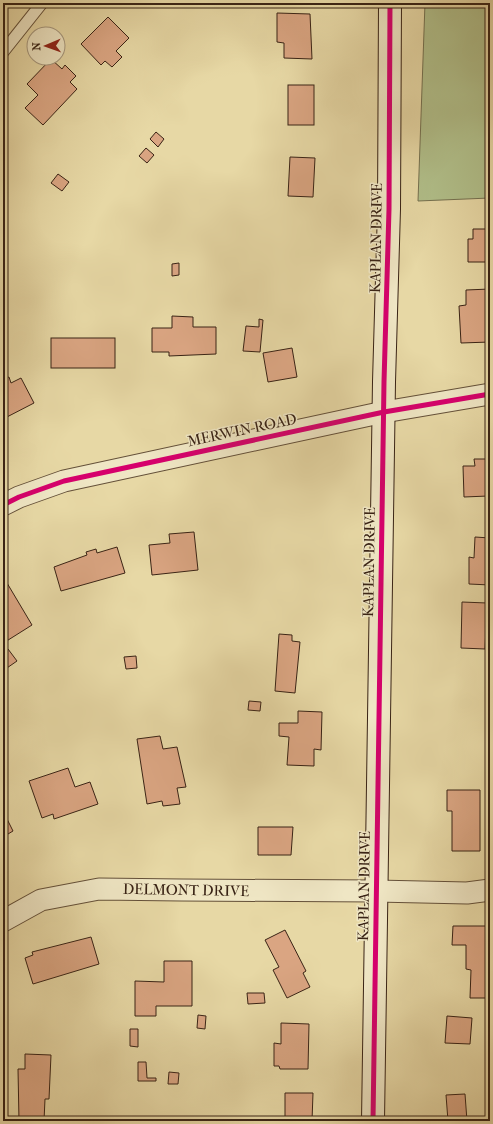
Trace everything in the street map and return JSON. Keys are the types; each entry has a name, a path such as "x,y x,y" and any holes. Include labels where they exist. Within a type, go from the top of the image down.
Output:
{"street":[{"name":"KAPLAN DRIVE","path":"373,1121 384,412 389,209 390,3"},
{"name":"MERWIN ROAD","path":"3,505 19,497 64,481 384,412 490,394"},
{"name":"DELMONT DRIVE","path":"3,921 41,900 99,889 467,893 490,890"}],"lane":[{"path":"3,52 42,3"}],"green space":[{"path":"425,3 490,3 490,198 418,201"}],"building":[{"path":"277,13 310,14 312,59 284,58 284,43 277,42"},
{"path":"108,17 129,38 116,51 122,57 112,67 105,61 101,65 81,44"},
{"path":"44,66 59,66 62,69 66,66 76,76 70,82 77,89 43,125 25,108 38,95 27,84"},
{"path":"288,85 314,85 314,125 288,125"},
{"path":"156,132 164,139 158,147 150,139"},
{"path":"146,148 154,155 147,163 139,156"},
{"path":"290,157 315,158 313,197 288,196"},
{"path":"58,174 69,182 62,191 51,183"},
{"path":"488,212 490,212 490,262 468,262 468,239 473,239 473,229 487,229"},
{"path":"179,263 179,275 172,276 172,264"},
{"path":"490,289 490,342 461,343 459,306 466,305 466,290"},
{"path":"172,316 193,317 193,327 216,327 216,354 169,356 169,352 152,352 152,328 172,328"},
{"path":"259,319 263,320 260,352 243,351 246,326 259,327"},
{"path":"51,338 115,338 115,368 51,368"},
{"path":"292,348 297,377 268,382 263,353"},
{"path":"9,377 11,383 21,378 34,403 3,419 3,379"},
{"path":"474,459 487,459 488,496 464,497 463,466 475,466"},
{"path":"194,532 198,570 152,575 149,545 170,543 169,534"},
{"path":"475,537 490,538 490,585 469,584 469,557 474,558"},
{"path":"117,547 125,573 61,591 54,567 87,555 86,552 96,549 97,553"},
{"path":"7,583 32,625 5,642 3,639 3,586"},
{"path":"462,602 487,603 485,649 461,648"},
{"path":"279,634 292,635 292,641 300,642 295,693 275,691"},
{"path":"8,649 17,661 4,670 3,652"},
{"path":"136,656 137,668 126,669 124,657"},
{"path":"249,701 261,702 260,711 248,710"},
{"path":"298,711 322,712 321,750 314,749 314,766 287,765 289,737 279,736 279,723 298,723"},
{"path":"160,736 163,749 177,747 186,787 177,788 180,804 163,806 162,801 147,804 137,739"},
{"path":"68,768 75,787 90,782 98,804 54,819 53,814 42,818 29,781"},
{"path":"447,790 480,790 480,851 452,851 452,811 447,811"},
{"path":"3,811 13,831 3,837"},
{"path":"258,827 293,827 291,855 258,855"},
{"path":"453,926 490,926 490,998 470,998 471,970 466,969 466,945 452,945"},
{"path":"285,930 306,971 303,973 310,987 287,998 273,970 279,967 265,940"},
{"path":"91,937 99,964 33,984 25,958 33,955 32,952"},
{"path":"164,961 192,961 192,1006 156,1006 156,1016 135,1016 135,981 164,982"},
{"path":"247,993 264,993 265,1003 248,1004"},
{"path":"198,1015 206,1016 205,1029 197,1028"},
{"path":"447,1016 472,1018 470,1044 445,1043"},
{"path":"281,1023 309,1024 308,1069 280,1069 279,1066 274,1066 274,1043 281,1044"},
{"path":"130,1029 138,1029 138,1047 130,1046"},
{"path":"25,1054 51,1055 49,1099 45,1099 44,1121 19,1121 18,1069 25,1069"},
{"path":"138,1062 146,1062 147,1078 156,1078 156,1081 138,1081"},
{"path":"169,1072 179,1073 178,1084 168,1084"},
{"path":"285,1093 313,1093 312,1121 285,1121"},
{"path":"465,1094 467,1121 448,1121 446,1095"}],"cycle path":[{"path":"373,1121 384,382 389,209 390,3"},
{"path":"3,505 19,497 64,481 384,412 490,394"}]}
